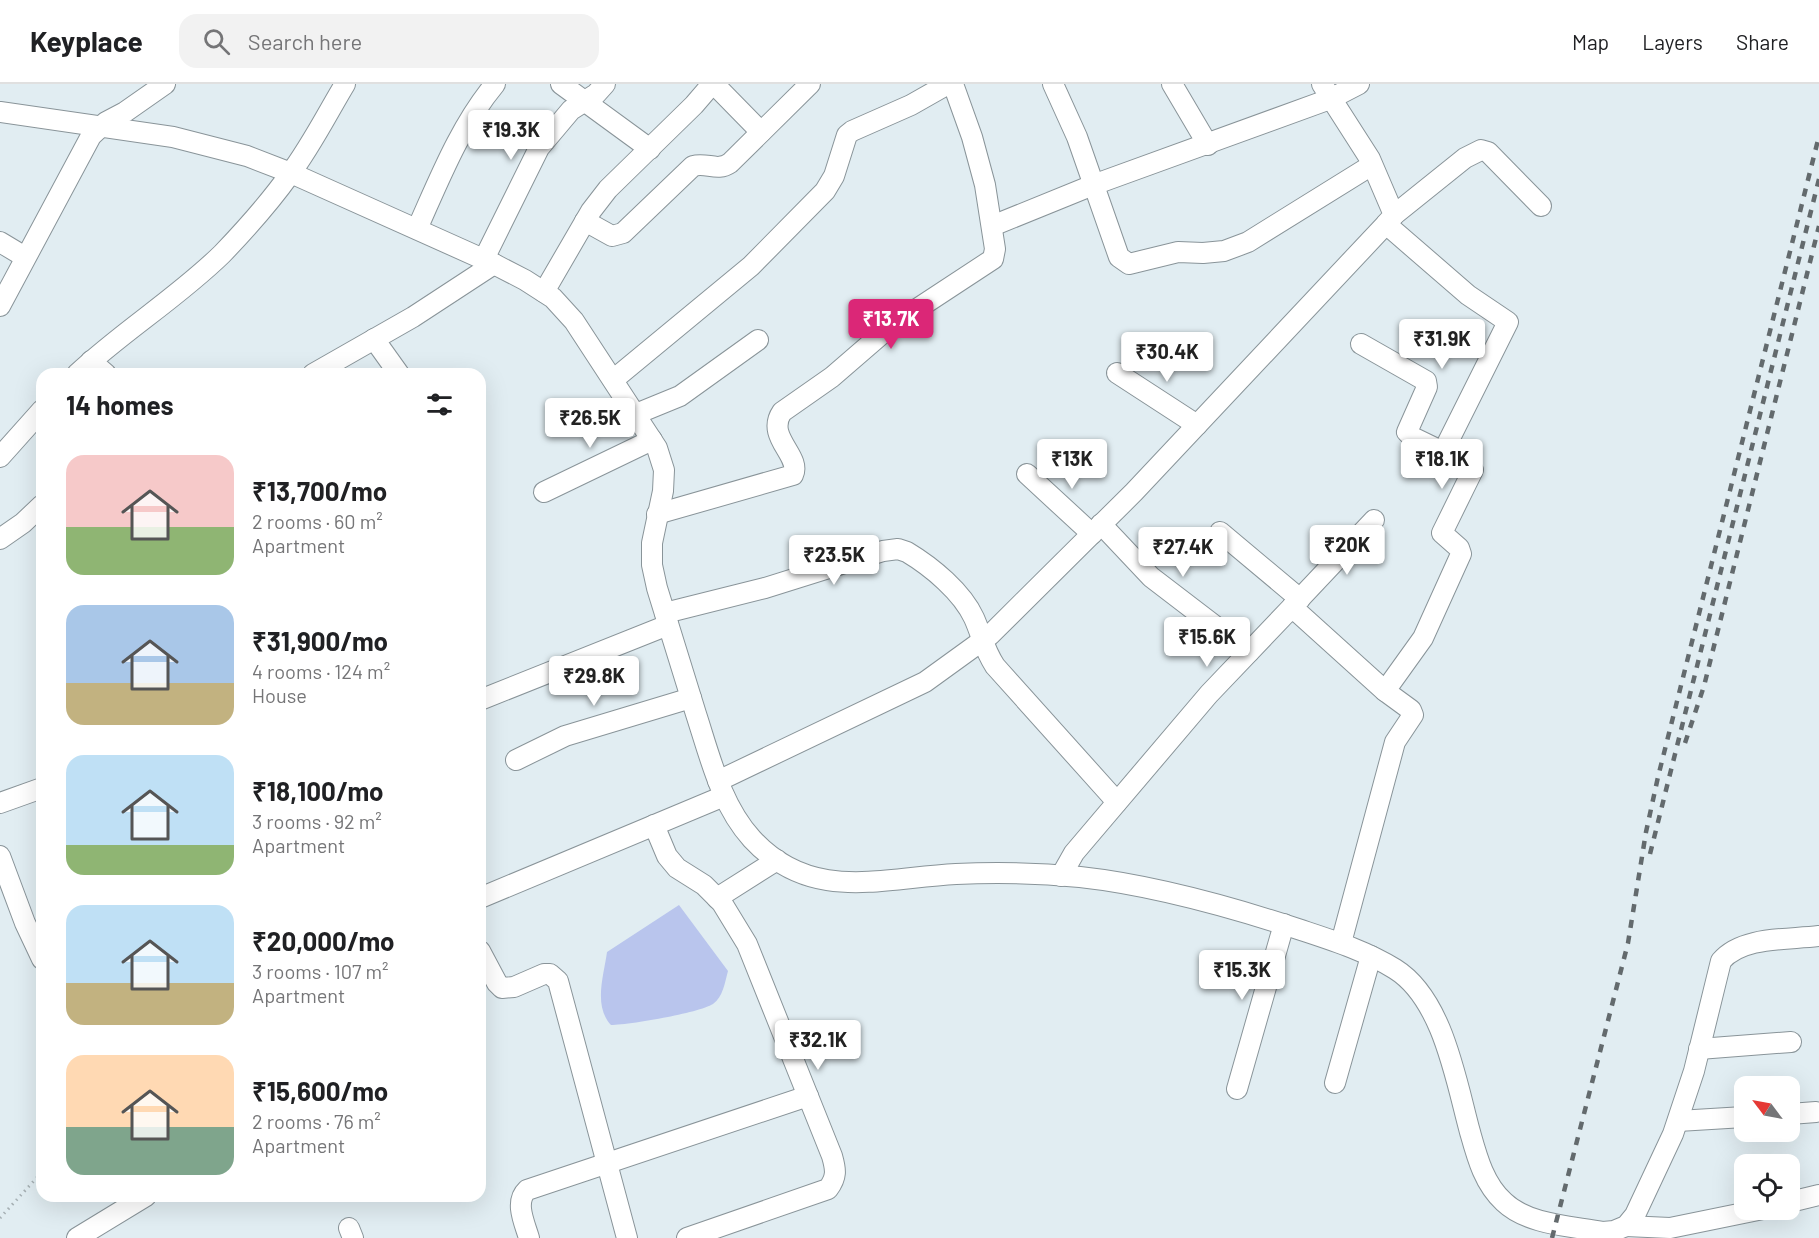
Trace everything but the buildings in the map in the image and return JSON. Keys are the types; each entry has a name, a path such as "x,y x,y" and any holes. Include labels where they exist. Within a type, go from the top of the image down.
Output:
{"street":[{"path":"0,306 86,143 98,128 126,112 165,84"},
{"path":"84,367 128,329 181,291 221,255 257,216 291,173 345,84"},
{"path":"417,230 455,147 471,118 495,84"},
{"path":"561,84 650,149"},
{"path":"323,368 374,339 489,262 539,148 571,110 583,100 596,94 605,84"},
{"path":"544,292 585,221 608,189 713,84 761,132"},
{"path":"585,221 607,235 617,236 693,166 700,164 719,168 725,166 810,84"},
{"path":"613,380 751,266 825,192 834,176 847,135 911,105 948,84"},
{"path":"657,514 793,475 795,468 777,429 778,418 782,412 832,377 891,326 988,263 995,255 985,185 972,137 953,84"},
{"path":"1053,84 1077,137 1119,256 1129,264 1178,252 1224,251 1248,242 1372,165"},
{"path":"1172,84 1208,145"},
{"path":"992,226 1093,185 1208,145 1326,91 1359,84"},
{"path":"1326,91 1372,165 1390,219 1468,296 1508,322 1443,452"},
{"path":"0,112 98,128 173,137 247,156 291,173 489,262 553,298 574,321 652,440 663,470 663,491 652,543 652,564 667,619 721,789 736,818 752,839 777,860 802,874 828,882 854,884 953,874 1020,872 1083,878 1167,893 1284,924 1341,943 1399,971 1426,1001 1443,1037 1479,1164 1489,1184 1504,1203 1524,1215 1603,1232 1614,1231 1626,1226 1670,1227 1734,1215"},
{"path":"486,895 654,825 925,682 981,642 1097,529 1390,219 1465,158 1481,150 1488,152 1541,206"},
{"path":"0,242 25,258"},
{"path":"374,339 395,368"},
{"path":"636,414 655,409 680,396 758,340"},
{"path":"1361,344 1426,381 1427,387 1407,432 1412,437 1473,470 1442,533 1460,548 1461,554 1423,638 1385,691"},
{"path":"1117,373 1197,425"},
{"path":"0,457 36,417"},
{"path":"544,492 652,440"},
{"path":"1027,474 1097,529 1151,577 1249,652"},
{"path":"0,539 36,511"},
{"path":"1061,876 1074,853 1209,694 1374,520"},
{"path":"1220,532 1385,691 1411,710 1413,715 1395,742 1341,943"},
{"path":"486,697 667,619 883,551 898,549 915,556 967,604 974,616 981,642 995,666 1117,802"},
{"path":"516,760 540,746 565,736 691,698"},
{"path":"0,803 36,790"},
{"path":"654,825 667,856 677,868 704,885 717,898 747,944 836,1170 835,1180 828,1189 723,1232 687,1238"},
{"path":"0,856 25,924 36,946"},
{"path":"717,898 777,860"},
{"path":"1238,1089 1284,924"},
{"path":"1626,1226 1642,1203 1678,1121 1700,1049 1717,972 1727,954 1747,944 1819,936"},
{"path":"1335,1083 1371,956"},
{"path":"486,962 502,988 514,987 544,974 554,976 558,981 627,1238"},
{"path":"1700,1049 1791,1042"},
{"path":"529,1238 520,1204 522,1194 526,1190 808,1096"},
{"path":"1800,1113 1816,1112"},
{"path":"1678,1121 1734,1118"},
{"path":"1800,1200 1819,1195"},
{"path":"77,1238 136,1202"}],"path":[{"path":"0,1218 36,1179"}],"water":[{"path":"679,905 728,971 719,997 713,1004 679,1015 611,1025 602,1009 601,1000 607,952"}],"railway":[{"path":"1552,1238 1628,943 1646,832 1658,777 1819,136"},
{"path":"1650,854 1819,179"},
{"path":"1685,743 1704,686 1819,226"}]}
